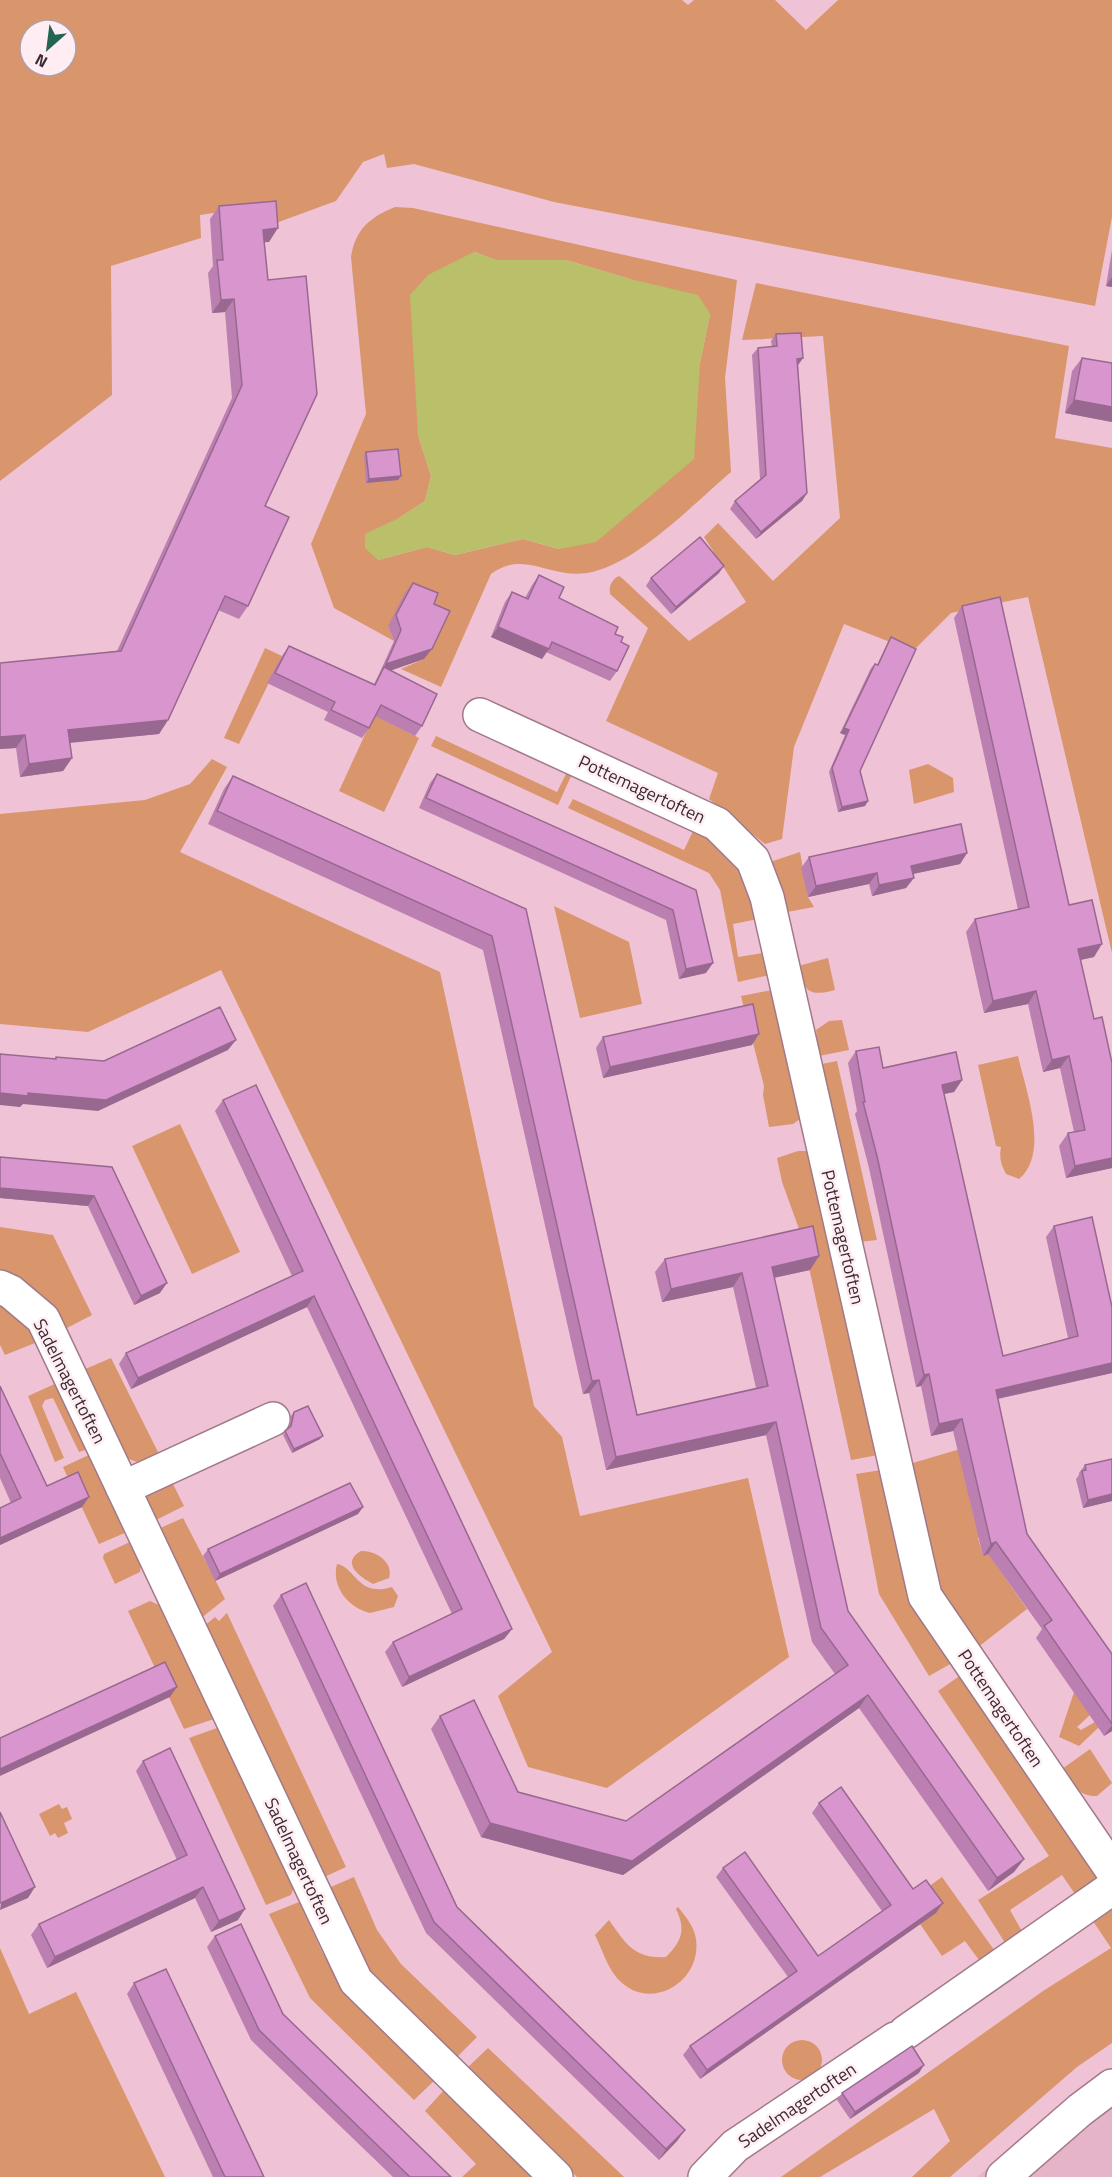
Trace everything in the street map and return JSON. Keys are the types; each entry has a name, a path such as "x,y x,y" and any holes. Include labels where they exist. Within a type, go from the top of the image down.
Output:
{"street":[{"name":"Pottemagertoften","path":"480,715 717,824 753,860 767,897 925,1596 1112,1870"},
{"name":"Sadelmagertoften","path":"0,1287 11,1292 42,1318 356,1982 556,2177"},
{"path":"123,1488 273,1419"},
{"name":"Sadelmagertoften","path":"705,2177 735,2146 900,2036 1112,1888"},
{"path":"1003,2177 1080,2110 1112,2086"}],"shaded area":[{"path":"0,0 682,0 688,5 694,0 775,0 806,30 838,0 1112,0 1112,217 1095,306 554,202 414,164 387,168 384,154 363,162 336,201 276,223 268,205 200,215 201,238 111,266 112,395 0,481"},
{"path":"395,207 413,208 737,280 725,378 731,472 663,532 606,568 574,574 527,564 515,564 503,567 491,574 441,687 401,669 424,659 388,626 394,641 334,608 311,544 366,414 351,257 353,248 360,232 371,220","holes":["475,252 497,261 566,260 630,279 710,314 700,363 559,549 523,539 455,555 427,547 378,560 399,518 425,501 431,476 418,435"]},
{"path":"474,252 497,260 566,260 630,279 698,295 710,314 700,363 694,459 596,542 559,549 523,539 455,555 427,547 378,560 365,548 365,534 399,518 425,501 431,476 418,435 410,295 428,275"},
{"path":"756,283 1069,346 1055,438 1112,448 1112,953 1028,597 951,613 913,651 844,624 794,747 782,839 765,844 709,799 718,773 606,721 648,628 610,594 610,586 614,579 619,576 622,578 689,641 746,602 704,537 718,523 773,581 840,518 823,336 742,340"},
{"path":"265,648 282,656 239,744 224,738"},
{"path":"374,715 419,738 384,812 339,791"},
{"path":"436,736 557,792 567,772 572,774 558,805 431,746"},
{"path":"212,759 227,767 180,852 440,972 534,1406 562,1437 580,1516 748,1478 789,1657 607,1788 528,1767 498,1696 552,1652 221,970 88,1032 0,1024 0,814 145,800 190,784"},
{"path":"928,764 953,778 954,792 914,804 909,770"},
{"path":"573,799 684,850 694,829 721,847 743,876 758,919 733,924 738,957 763,953 770,975 738,982 720,890 709,873 568,808"},
{"path":"800,852 808,897 814,907 787,912 770,862"},
{"path":"554,906 629,942 642,1004 580,1018"},
{"path":"828,958 835,990 819,993 809,990 803,982 798,966"},
{"path":"772,990 799,1103 800,1119 793,1124 769,1127 763,1095 764,1086 741,996"},
{"path":"842,1020 849,1050 819,1056 816,1030 829,1021"},
{"path":"1018,1056 1030,1103 1034,1138 1033,1154 1028,1168 1019,1179 1006,1174 1002,1164 1001,1147 996,1146 978,1065"},
{"path":"837,1061 877,1240 859,1242 817,1065"},
{"path":"180,1124 240,1252 192,1274 132,1146"},
{"path":"798,1151 807,1151 811,1158 878,1455 851,1460 803,1240 782,1182 777,1158"},
{"path":"0,1227 53,1235 92,1315 65,1329 23,1282 0,1269"},
{"path":"0,1304 21,1320 38,1341 5,1355 0,1345"},
{"path":"111,1358 159,1454 137,1462 126,1458 83,1370"},
{"path":"57,1383 88,1449 79,1452 53,1398 45,1400 42,1406 64,1458 55,1462 28,1396"},
{"path":"967,1447 980,1494 970,1499 974,1518 988,1534 978,1538 983,1555 991,1553 992,1559 1027,1609 977,1648 939,1589 906,1465"},
{"path":"91,1454 127,1532 99,1544 63,1467"},
{"path":"881,1470 952,1663 929,1676 879,1594 856,1474"},
{"path":"171,1480 184,1506 154,1521 146,1499 148,1494"},
{"path":"183,1518 225,1599 200,1619 158,1529"},
{"path":"132,1541 141,1564 140,1572 115,1584 103,1558 104,1554"},
{"path":"361,1551 382,1558 389,1567 389,1578 373,1584 358,1574 352,1565 352,1560"},
{"path":"337,1564 347,1569 370,1588 392,1587 398,1596 394,1607 370,1613 348,1601 339,1588"},
{"path":"150,1601 159,1605 214,1719 184,1729 128,1611"},
{"path":"227,1613 346,1867 320,1879 203,1627 215,1617 219,1621"},
{"path":"961,1675 1099,1878 1077,1897 1062,1875 1010,1910 1024,1935 1007,1946 978,1900 1049,1856 938,1691"},
{"path":"1074,1692 1090,1715 1077,1727 1081,1730 1095,1722 1099,1727 1079,1746 1059,1737"},
{"path":"217,1728 294,1887 291,1895 266,1905 189,1738"},
{"path":"1090,1749 1112,1783 1097,1796 1080,1792 1062,1769"},
{"path":"59,1804 62,1809 67,1807 72,1819 64,1823 68,1833 58,1838 55,1833 50,1836 39,1814"},
{"path":"354,1877 377,1930 401,1964 477,2037 455,2059 373,1978 363,1964 324,1890"},
{"path":"942,1877 997,1954 982,1964 965,1941 942,1956 920,1924 928,1887"},
{"path":"299,1902 322,1952 356,2004 435,2080 414,2100 310,1998 269,1914"},
{"path":"678,1907 692,1926 696,1939 696,1954 684,1978 673,1987 648,1994 635,1991 622,1983 609,1967 595,1935 609,1920 626,1943 638,1952 655,1957 666,1957 676,1946 681,1935 681,1923 676,1909"},
{"path":"1112,1908 1112,2043 1077,2067 950,2177 912,2177 950,2141 934,2109 820,2177 781,2177 1043,1991 1111,1948 1093,1921"},
{"path":"0,1948 29,2014 76,1992 165,2177 0,2177"},
{"path":"802,2040 810,2041 816,2046 821,2052 821,2068 816,2074 810,2079 802,2080 794,2079 788,2074 783,2068 782,2060 783,2052 788,2046 794,2041"},
{"path":"488,2048 624,2177 577,2177 466,2069"},
{"path":"444,2090 532,2177 462,2177 476,2164 425,2111"},
{"path":"1112,2091 1112,2177 977,2177 1019,2142"}],"building":[{"path":"276,201 278,228 263,230 268,280 306,276 317,394 265,506 289,517 248,606 225,596 168,720 68,730 72,758 29,764 25,735 0,737 0,663 121,651 242,385 234,299 221,300 217,260 223,260 219,206"},
{"path":"801,333 803,358 797,359 807,493 761,532 735,501 766,475 758,348 777,346 776,334"},
{"path":"1082,358 1112,363 1112,407 1074,400"},
{"path":"398,449 401,476 369,479 366,452"},
{"path":"700,537 724,566 676,607 651,578"},
{"path":"539,575 564,587 559,598 618,627 615,634 623,637 621,642 629,646 617,671 552,642 549,649 498,627 512,592 528,599"},
{"path":"413,583 438,593 434,604 450,611 432,649 386,664 401,630 396,615"},
{"path":"1000,597 1069,905 1092,900 1102,944 1078,949 1094,1019 1102,1017 1112,1063 1112,1158 1075,1166 1068,1133 1085,1130 1069,1056 1052,1060 1036,991 993,1001 975,919 1029,907 962,606"},
{"path":"891,637 916,649 860,771 868,801 842,807 832,768 849,730 844,728 875,664 878,665"},
{"path":"289,646 375,685 384,667 437,694 422,726 381,705 369,728 331,710 335,702 275,673"},
{"path":"437,774 696,890 713,963 686,969 673,910 426,798"},
{"path":"233,776 526,909 637,1415 768,1386 742,1273 671,1289 665,1259 813,1226 819,1256 772,1267 848,1611 1024,1859 997,1878 868,1695 632,1861 490,1823 440,1716 474,1700 518,1792 626,1821 848,1665 821,1628 776,1422 616,1457 599,1380 592,1381 492,936 217,811"},
{"path":"961,824 967,853 911,866 914,878 879,885 877,873 816,886 809,857"},
{"path":"753,1004 759,1034 610,1067 603,1037"},
{"path":"220,1007 236,1040 106,1100 28,1093 28,1096 0,1093 0,1054 104,1061"},
{"path":"879,1047 883,1068 956,1052 962,1080 942,1085 1003,1356 1078,1336 1054,1226 1092,1217 1112,1307 1112,1363 996,1390 1027,1534 1112,1654 1112,1724 1044,1626 1052,1620 996,1542 991,1544 962,1419 939,1424 929,1374 924,1375 877,1156 863,1102 865,1102 856,1051"},
{"path":"256,1085 512,1629 409,1677 393,1642 462,1609 314,1296 138,1378 126,1353 303,1271 223,1100"},
{"path":"0,1157 112,1167 167,1283 141,1296 94,1196 0,1188"},
{"path":"0,1386 47,1486 78,1472 89,1497 0,1538 0,1508 21,1498 0,1453"},
{"path":"308,1406 323,1436 294,1449 285,1431 291,1426 294,1412"},
{"path":"1112,1459 1112,1494 1088,1500 1082,1471 1086,1470 1085,1465"},
{"path":"350,1483 363,1507 220,1574 208,1549"},
{"path":"306,1583 457,1907 685,2130 666,2149 434,1922 281,1595"},
{"path":"165,1662 177,1687 0,1769 0,1738"},
{"path":"170,1748 245,1909 219,1921 203,1887 55,1957 39,1924 187,1855 143,1761"},
{"path":"841,1787 913,1889 926,1880 943,1903 707,2070 690,2046 797,1971 723,1868 745,1852 818,1956 891,1905 819,1803"},
{"path":"0,1812 35,1887 1,1903 0,1902"},
{"path":"241,1924 283,2014 451,2177 410,2177 259,2030 215,1936"},
{"path":"166,1969 264,2177 225,2177 134,1983"},
{"path":"912,2046 924,2065 855,2112 842,2093"}]}
